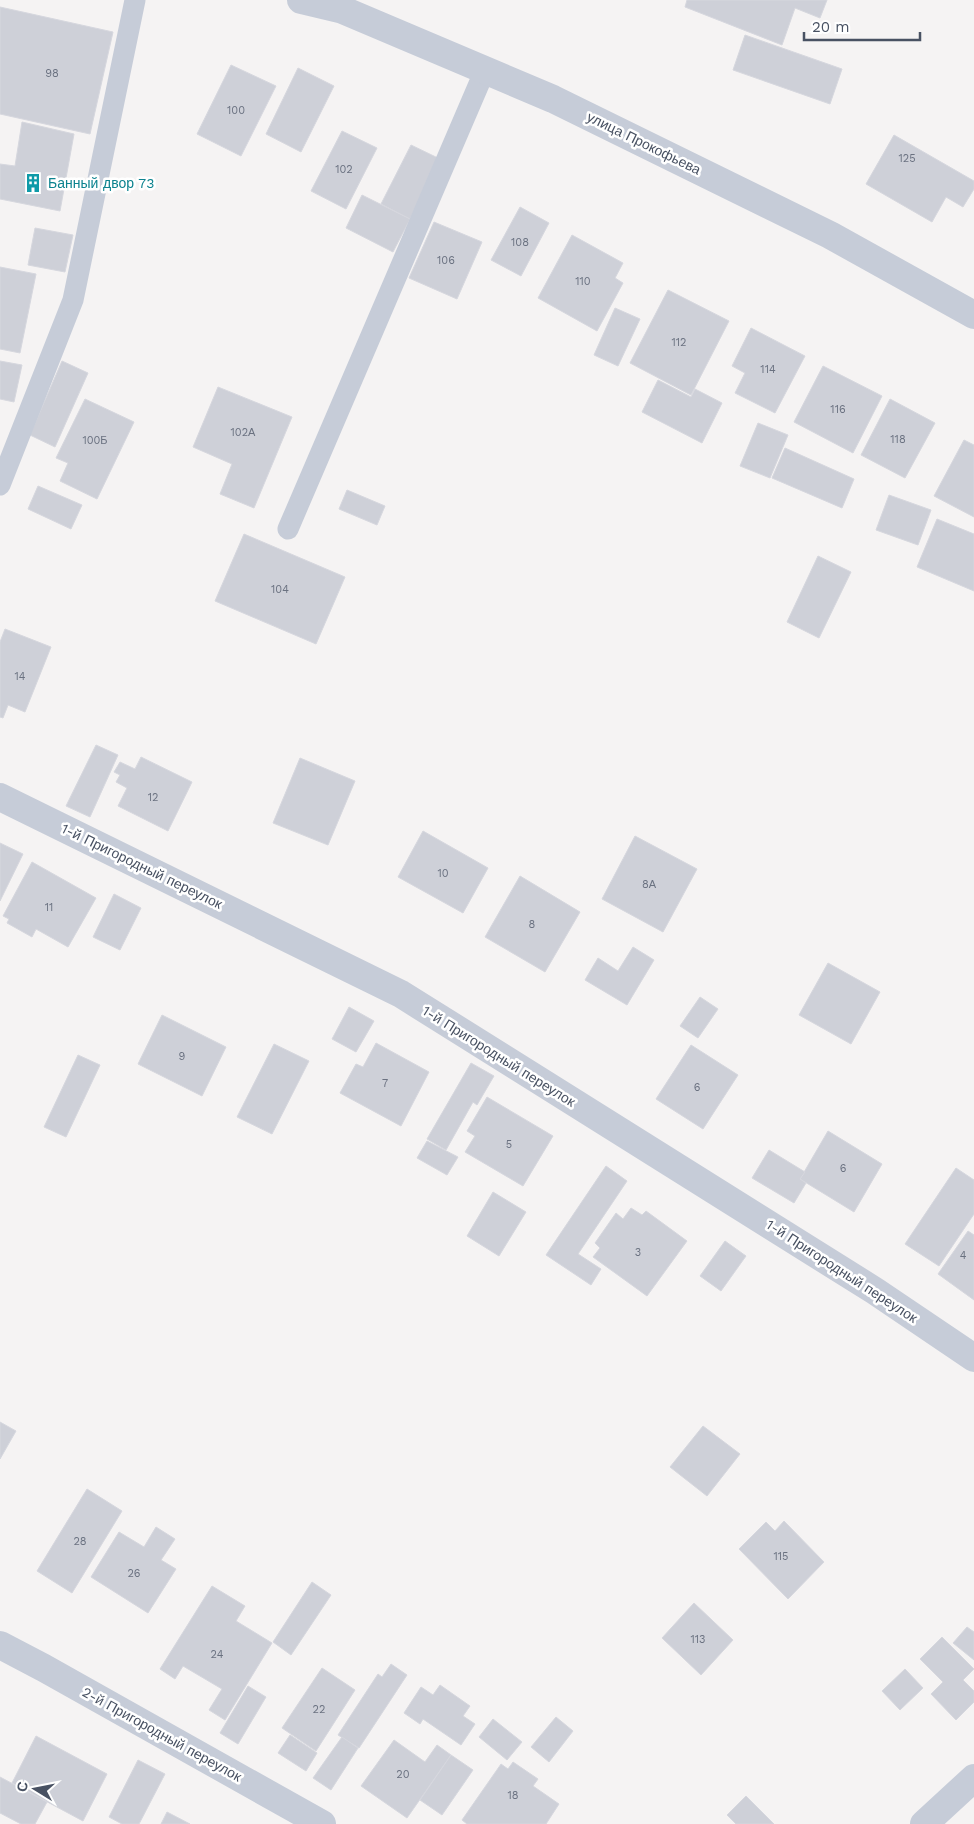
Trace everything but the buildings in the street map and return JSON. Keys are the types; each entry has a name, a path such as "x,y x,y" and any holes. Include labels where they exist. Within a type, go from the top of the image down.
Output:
{"street":[{"name":"улица Прокофьева","path":"301,0 345,5 485,70 553,99 830,235 974,315"},
{"name":"1-й Пригородный переулок","path":"0,797 401,994 875,1291 974,1358"},
{"name":"2-й Пригородный переулок","path":"0,1646 44,1668 322,1824"},
{"path":"924,1824 974,1778"}],"lane":[{"path":"0,485 73,300 135,0"},
{"path":"288,529 485,70"}],"place":[{"name":"Банный двор 73","path":"33,183"}]}
